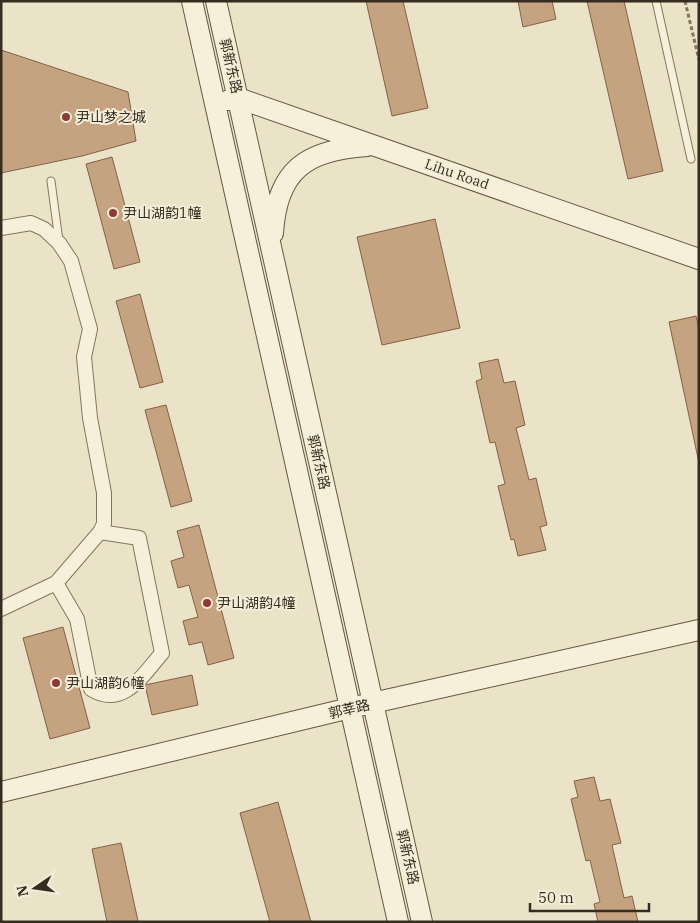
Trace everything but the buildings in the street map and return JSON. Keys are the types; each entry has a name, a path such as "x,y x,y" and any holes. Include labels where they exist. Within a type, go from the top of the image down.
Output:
{"main road":[{"name":"郭新东路","path":"192,1 398,922"},
{"name":"郭新东路","path":"216,1 422,922"},
{"path":"215,103 238,98"},
{"name":"Lihu Road","path":"238,98 699,259"},
{"path":"272,252 278,198 286,183 297,169 308,159 334,149 374,145"},
{"name":"郭莘路","path":"1,792 350,708 699,630"}],"street":[{"path":"1,228 31,223 44,228 71,261 90,329 84,357 90,418 104,493 104,524 100,532 56,583 1,609"},
{"path":"56,583 77,619 91,689 103,696 121,694 136,683 162,653 139,538 100,532"}],"lane":[{"path":"656,1 691,158"},
{"path":"51,181 59,244"}],"path":[{"path":"685,1 699,60"}],"place":[{"name":"尹山梦之城","path":"66,117"},
{"name":"尹山湖韵1幢","path":"113,213"},
{"name":"尹山湖韵4幢","path":"207,603"},
{"name":"尹山湖韵6幢","path":"56,683"}]}
